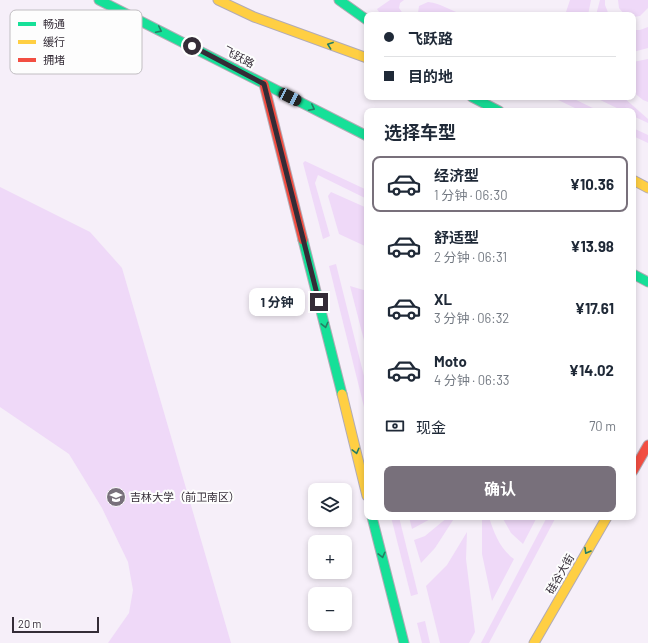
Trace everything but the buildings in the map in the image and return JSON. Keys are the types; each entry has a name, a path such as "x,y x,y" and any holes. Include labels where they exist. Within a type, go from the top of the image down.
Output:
{"main road":[{"name":"飞跃路","path":"99,0 119,10"},
{"path":"218,0 254,17 364,57"},
{"path":"338,0 364,18"},
{"name":"飞跃路","path":"142,22 364,134"},
{"path":"264,84 364,484"},
{"path":"478,100 493,108"},
{"path":"636,182 648,188"},
{"path":"636,276 648,282"},
{"path":"636,466 648,445"},
{"path":"373,520 404,643"},
{"name":"硅谷大街","path":"534,643 605,520"}],"shaded area":[{"path":"390,0 404,0 400,3 399,8 402,12 379,12 377,9"},
{"path":"570,0 591,0 589,12 566,12"},
{"path":"600,0 605,0 608,12 597,12"},
{"path":"618,0 648,0 648,8 640,16 636,17 636,12 622,12 619,8"},
{"path":"428,2 456,12 418,12 419,6"},
{"path":"648,27 648,48 636,51 636,30"},
{"path":"648,59 648,102 636,94 636,61"},
{"path":"558,100 576,100 593,108 575,108"},
{"path":"600,100 626,100 636,108 617,108"},
{"path":"636,108 648,119 648,123 636,117"},
{"path":"636,129 648,135 648,143 636,137"},
{"path":"305,161 364,189 364,198 318,175 315,183 330,236 323,239 303,163"},
{"path":"0,187 90,232 122,268 231,643 108,643 129,613 133,590 128,562 102,508 69,454 0,407"},
{"path":"331,192 364,207 364,246 339,234 328,196"},
{"path":"336,264 364,376 364,407 329,266"},
{"path":"350,286 364,290 364,340"},
{"path":"392,520 400,520 418,594 411,596"},
{"path":"410,520 428,520 412,529"},
{"path":"444,520 453,520 435,548 421,563 414,540 425,536"},
{"path":"482,520 490,520 495,535 501,546 514,559 492,601 482,554"},
{"path":"504,520 535,520 523,544 511,533"},
{"path":"545,520 554,520 489,643 481,643"},
{"path":"467,532 466,559 475,632 469,643 440,643 426,586 447,565"},
{"path":"425,621 430,643 422,643 417,623"}],"traffic: fast":[{"path":"99,0 119,10"},
{"path":"339,0 364,18"},
{"path":"142,22 364,134"},
{"path":"478,100 493,108"},
{"path":"303,240 342,394"},
{"path":"636,276 648,282"},
{"path":"373,520 404,643"}],"traffic: slow":[{"path":"218,0 254,17 364,57"},
{"path":"636,182 648,188"},
{"path":"342,394 364,484"},
{"path":"534,643 605,520"}],"traffic: jam":[{"path":"264,84 303,240"},
{"path":"636,466 648,445"}],"place":[{"name":"吉林大学（前卫南区）","path":"116,497"}],"route":[{"path":"192,46 264,84 319,302"}]}
